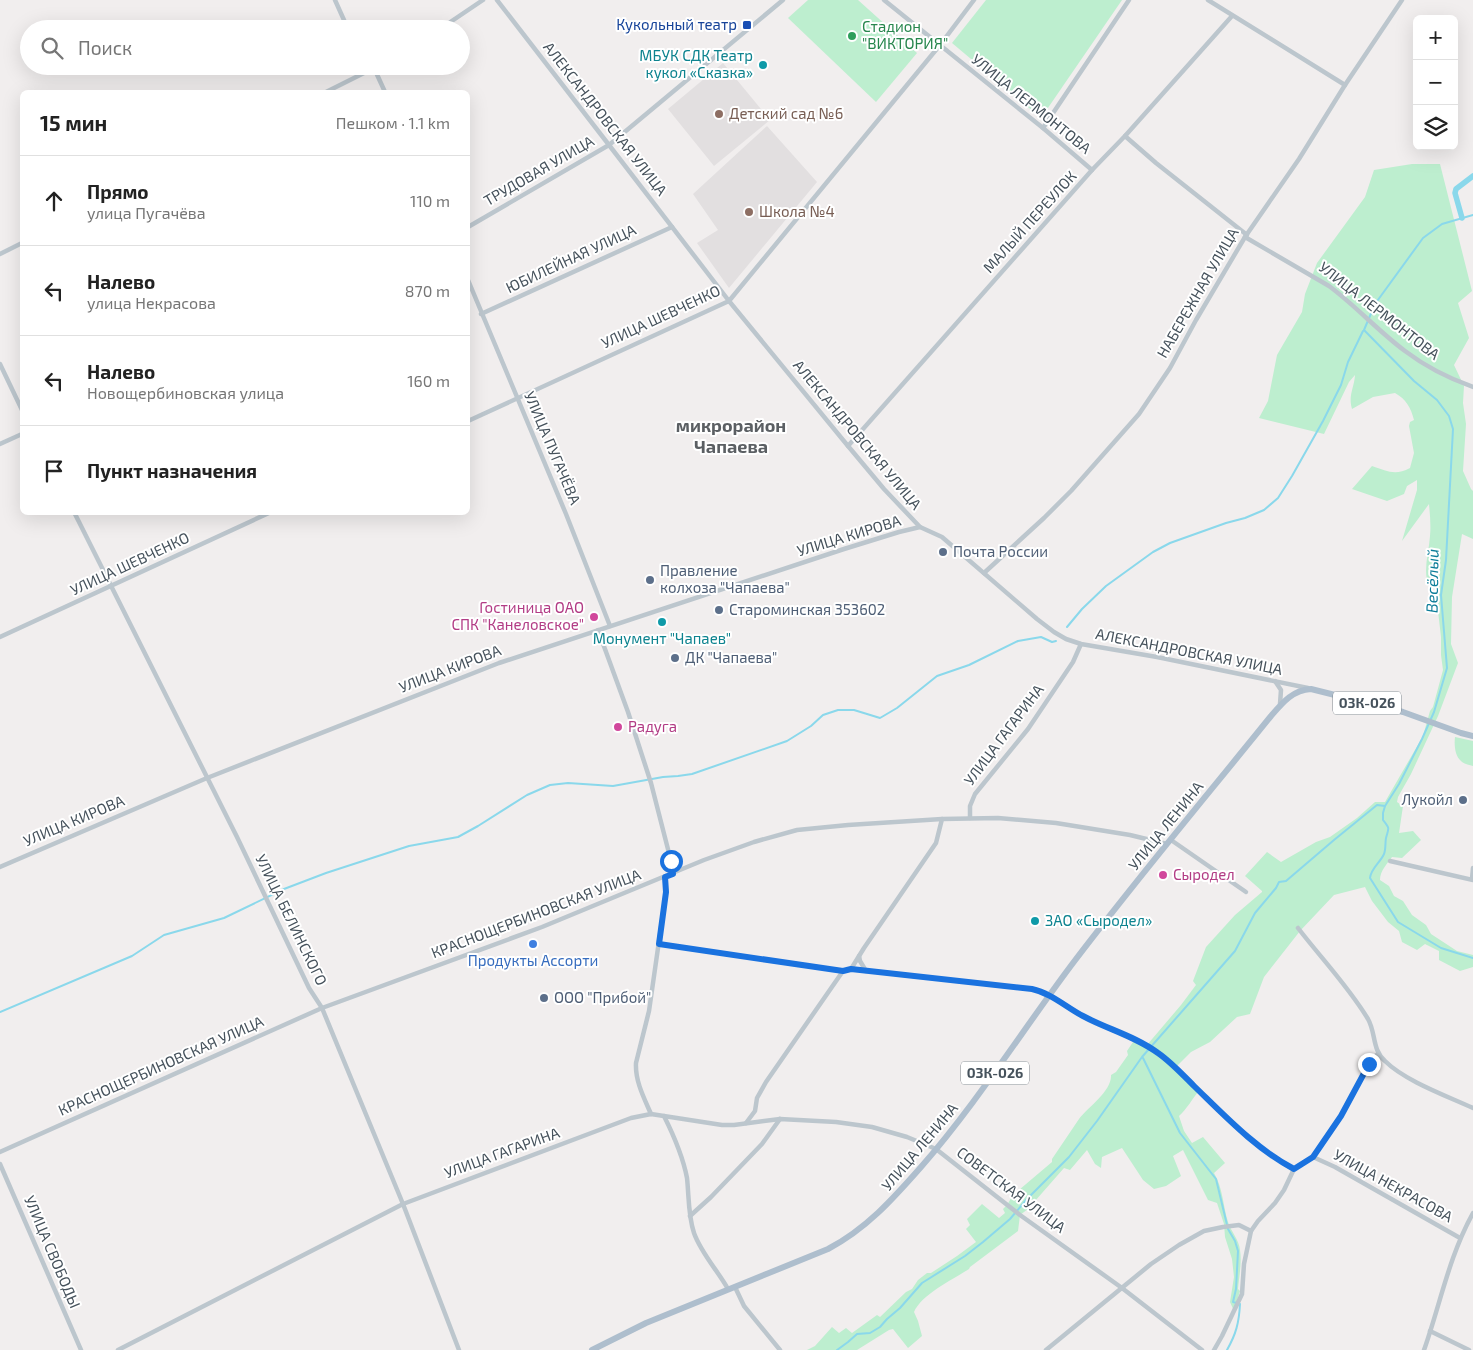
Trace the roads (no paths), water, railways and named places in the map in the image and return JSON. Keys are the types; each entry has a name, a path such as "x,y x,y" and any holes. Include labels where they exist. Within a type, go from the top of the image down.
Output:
{"main road":[{"name":"УЛИЦА ЛЕНИНА","path":"592,1350 646,1323 809,1258 846,1240 873,1218 936,1149 994,1074 1108,918 1280,705 1294,693 1312,689"},
{"name":"АЛЕКСАНДРОВСКАЯ УЛИЦА","path":"1312,689 1403,712 1461,734 1473,736"}],"street":[{"path":"335,0 344,20"},
{"path":"453,20 483,0"},
{"name":"АЛЕКСАНДРОВСКАЯ УЛИЦА","path":"497,0 728,301 848,446 920,527 942,537 1021,605 1054,632 1066,639 1081,644 1157,657 1312,689"},
{"name":"ТРУДОВАЯ УЛИЦА","path":"470,226 609,145 783,0"},
{"name":"УЛИЦА ЛЕРМОНТОВА","path":"884,0 1044,128 1092,170"},
{"name":"УЛИЦА ШЕВЧЕНКО","path":"470,420 728,301 940,45 974,0"},
{"path":"1044,128 1128,0"},
{"path":"1208,0 1345,84"},
{"name":"НАБЕРЕЖНАЯ УЛИЦА","path":"984,573 1044,518 1096,464 1139,414 1170,368 1246,236 1402,0"},
{"name":"МАЛЫЙ ПЕРЕУЛОК","path":"848,446 1092,170 1125,136 1232,16"},
{"path":"330,90 356,75"},
{"path":"379,75 384,90"},
{"name":"УЛИЦА ЛЕРМОНТОВА","path":"1125,136 1246,236 1329,286 1404,350 1425,365 1449,378 1473,386"},
{"name":"ЮБИЛЕЙНАЯ УЛИЦА","path":"481,314 672,227"},
{"path":"0,254 20,245"},
{"name":"УЛИЦА ПУГАЧЁВА","path":"470,285 566,514 610,626"},
{"path":"0,364 20,406"},
{"path":"0,444 20,435"},
{"name":"УЛИЦА БЕЛИНСКОГО","path":"75,515 270,904 309,988 322,1008 403,1204 458,1350"},
{"name":"УЛИЦА ШЕВЧЕНКО","path":"0,637 265,515"},
{"name":"УЛИЦА КИРОВА","path":"0,866 207,778 491,666 844,549 920,527"},
{"path":"598,630 628,712 651,783 673,874"},
{"name":"УЛИЦА ГАГАРИНА","path":"970,818 970,806 974,794 1028,729 1073,662 1081,644"},
{"path":"1275,681 1281,690 1280,705"},
{"name":"КРАСНОЩЕРБИНОВСКАЯ УЛИЦА","path":"0,1152 322,1008 542,926 754,842 797,830 848,824 998,818 1056,823 1169,842"},
{"path":"851,969 936,843 942,819"},
{"path":"1169,842 1246,892"},
{"path":"1390,861 1472,880 1473,868"},
{"path":"651,1114 639,1084 636,1063 650,1012 666,892 665,877"},
{"path":"1298,928 1354,996 1371,1024 1378,1054 1383,1060 1398,1072 1433,1091 1473,1108"},
{"path":"659,944 843,971 851,969 1032,989 1050,995 1074,1011 1138,1040 1158,1053 1246,1134 1294,1169"},
{"path":"859,956 866,971"},
{"path":"746,1123 755,1111 757,1098 766,1082 843,971"},
{"path":"1214,1350 1242,1294 1244,1264 1251,1231 1284,1190 1294,1169 1313,1157 1341,1116 1372,1059 1378,1054"},
{"name":"УЛИЦА ГАГАРИНА","path":"118,1350 403,1204 631,1118 651,1114 722,1125 746,1123"},
{"path":"664,1116 675,1140 684,1170 694,1233 705,1253 744,1306 780,1350"},
{"path":"690,1216 762,1144 780,1119"},
{"name":"СОВЕТСКАЯ УЛИЦА","path":"746,1123 780,1119 872,1126 936,1149 1020,1216 1122,1288 1202,1350"},
{"name":"УЛИЦА НЕКРАСОВА","path":"1313,1157 1335,1167 1460,1238"},
{"name":"УЛИЦА СВОБОДЫ","path":"0,1164 81,1350"},
{"path":"1424,1350 1460,1238 1473,1215"},
{"path":"1046,1350 1151,1264 1179,1245 1204,1232 1232,1226 1239,1225 1251,1231"},
{"path":"1430,1331 1469,1350"}],"waterway":[{"path":"1462,218 1455,193 1456,189 1473,176"},
{"name":"Весёлый","path":"1473,215 1442,224 1423,238 1375,304 1364,330 1414,381 1437,400 1449,416 1453,429 1446,560 1441,595 1447,668 1434,712 1422,739 1399,784 1385,806 1383,820 1388,828 1385,852 1372,871 1370,878 1398,922 1441,948 1473,958"},
{"path":"1067,627 1082,609 1106,586 1153,552 1170,543 1264,510 1278,498 1323,421 1341,385 1348,362 1363,331"},
{"path":"0,1012 132,956 164,935 224,918 284,889 409,846 458,837 527,795 550,785 568,783 613,786 692,774 787,741 811,726 823,715 838,710 854,710 880,718 897,708 937,676 969,665 1018,641 1041,637 1052,642 1056,641"},
{"path":"837,1350 857,1334 870,1333 880,1327 922,1283 965,1256 1010,1219 1069,1157 1142,1057 1235,951 1255,913 1279,882 1286,881 1377,805 1385,806"},
{"path":"1143,1058 1180,1133 1216,1179 1228,1229 1238,1251 1236,1289 1233,1302 1240,1304 1240,1311 1233,1339 1227,1350"}],"place":[{"name":"Кукольный театр","path":"747,25"},
{"name":"Стадион \"ВИКТОРИЯ\"","path":"852,36"},
{"name":"МБУК СДК Театр кукол «Сказка»","path":"763,65"},
{"name":"Детский сад №6","path":"719,114"},
{"name":"Школа №4","path":"749,212"},
{"name":"Почта России","path":"943,552"},
{"name":"Правление колхоза \"Чапаева\"","path":"650,580"},
{"name":"Староминская 353602","path":"719,610"},
{"name":"Гостиница ОАО СПК \"Канеловское\"","path":"594,617"},
{"name":"Монумент \"Чапаев\"","path":"662,622"},
{"name":"ДК \"Чапаева\"","path":"675,658"},
{"name":"Радуга","path":"618,727"},
{"name":"Лукойл","path":"1463,800"},
{"name":"Сыродел","path":"1163,875"},
{"name":"ЗАО «Сыродел»","path":"1035,921"},
{"name":"Продукты Ассорти","path":"533,944"},
{"name":"ООО \"Прибой\"","path":"544,998"}],"district":[{"name":"микрорайон Чапаева","path":"731,436"}]}
